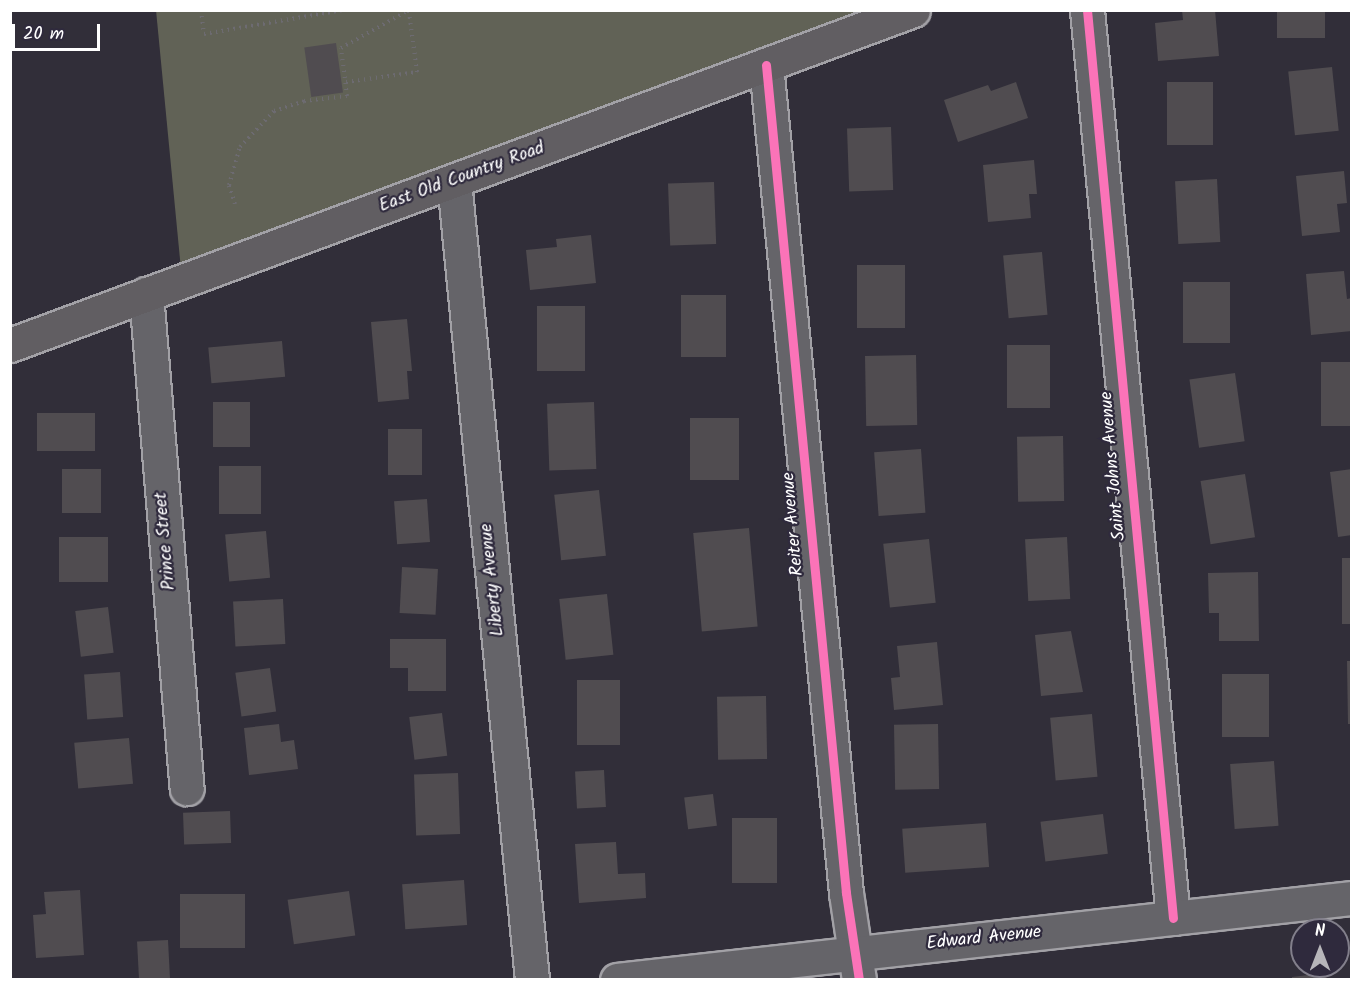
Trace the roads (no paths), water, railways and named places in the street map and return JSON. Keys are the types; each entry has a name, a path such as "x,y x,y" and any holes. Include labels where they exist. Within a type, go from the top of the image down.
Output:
{"main road":[{"name":"East Old Country Road","path":"10,345 913,10"}],"street":[{"name":"Saint Johns Avenue","path":"1087,10 1173,918"},
{"name":"Reiter Avenue","path":"766,65 846,893 857,966"},
{"name":"Liberty Avenue","path":"454,181 532,980"},
{"name":"Prince Street","path":"146,294 187,788"},
{"name":"Edward Avenue","path":"617,980 857,966 1173,918 1352,898"}]}
